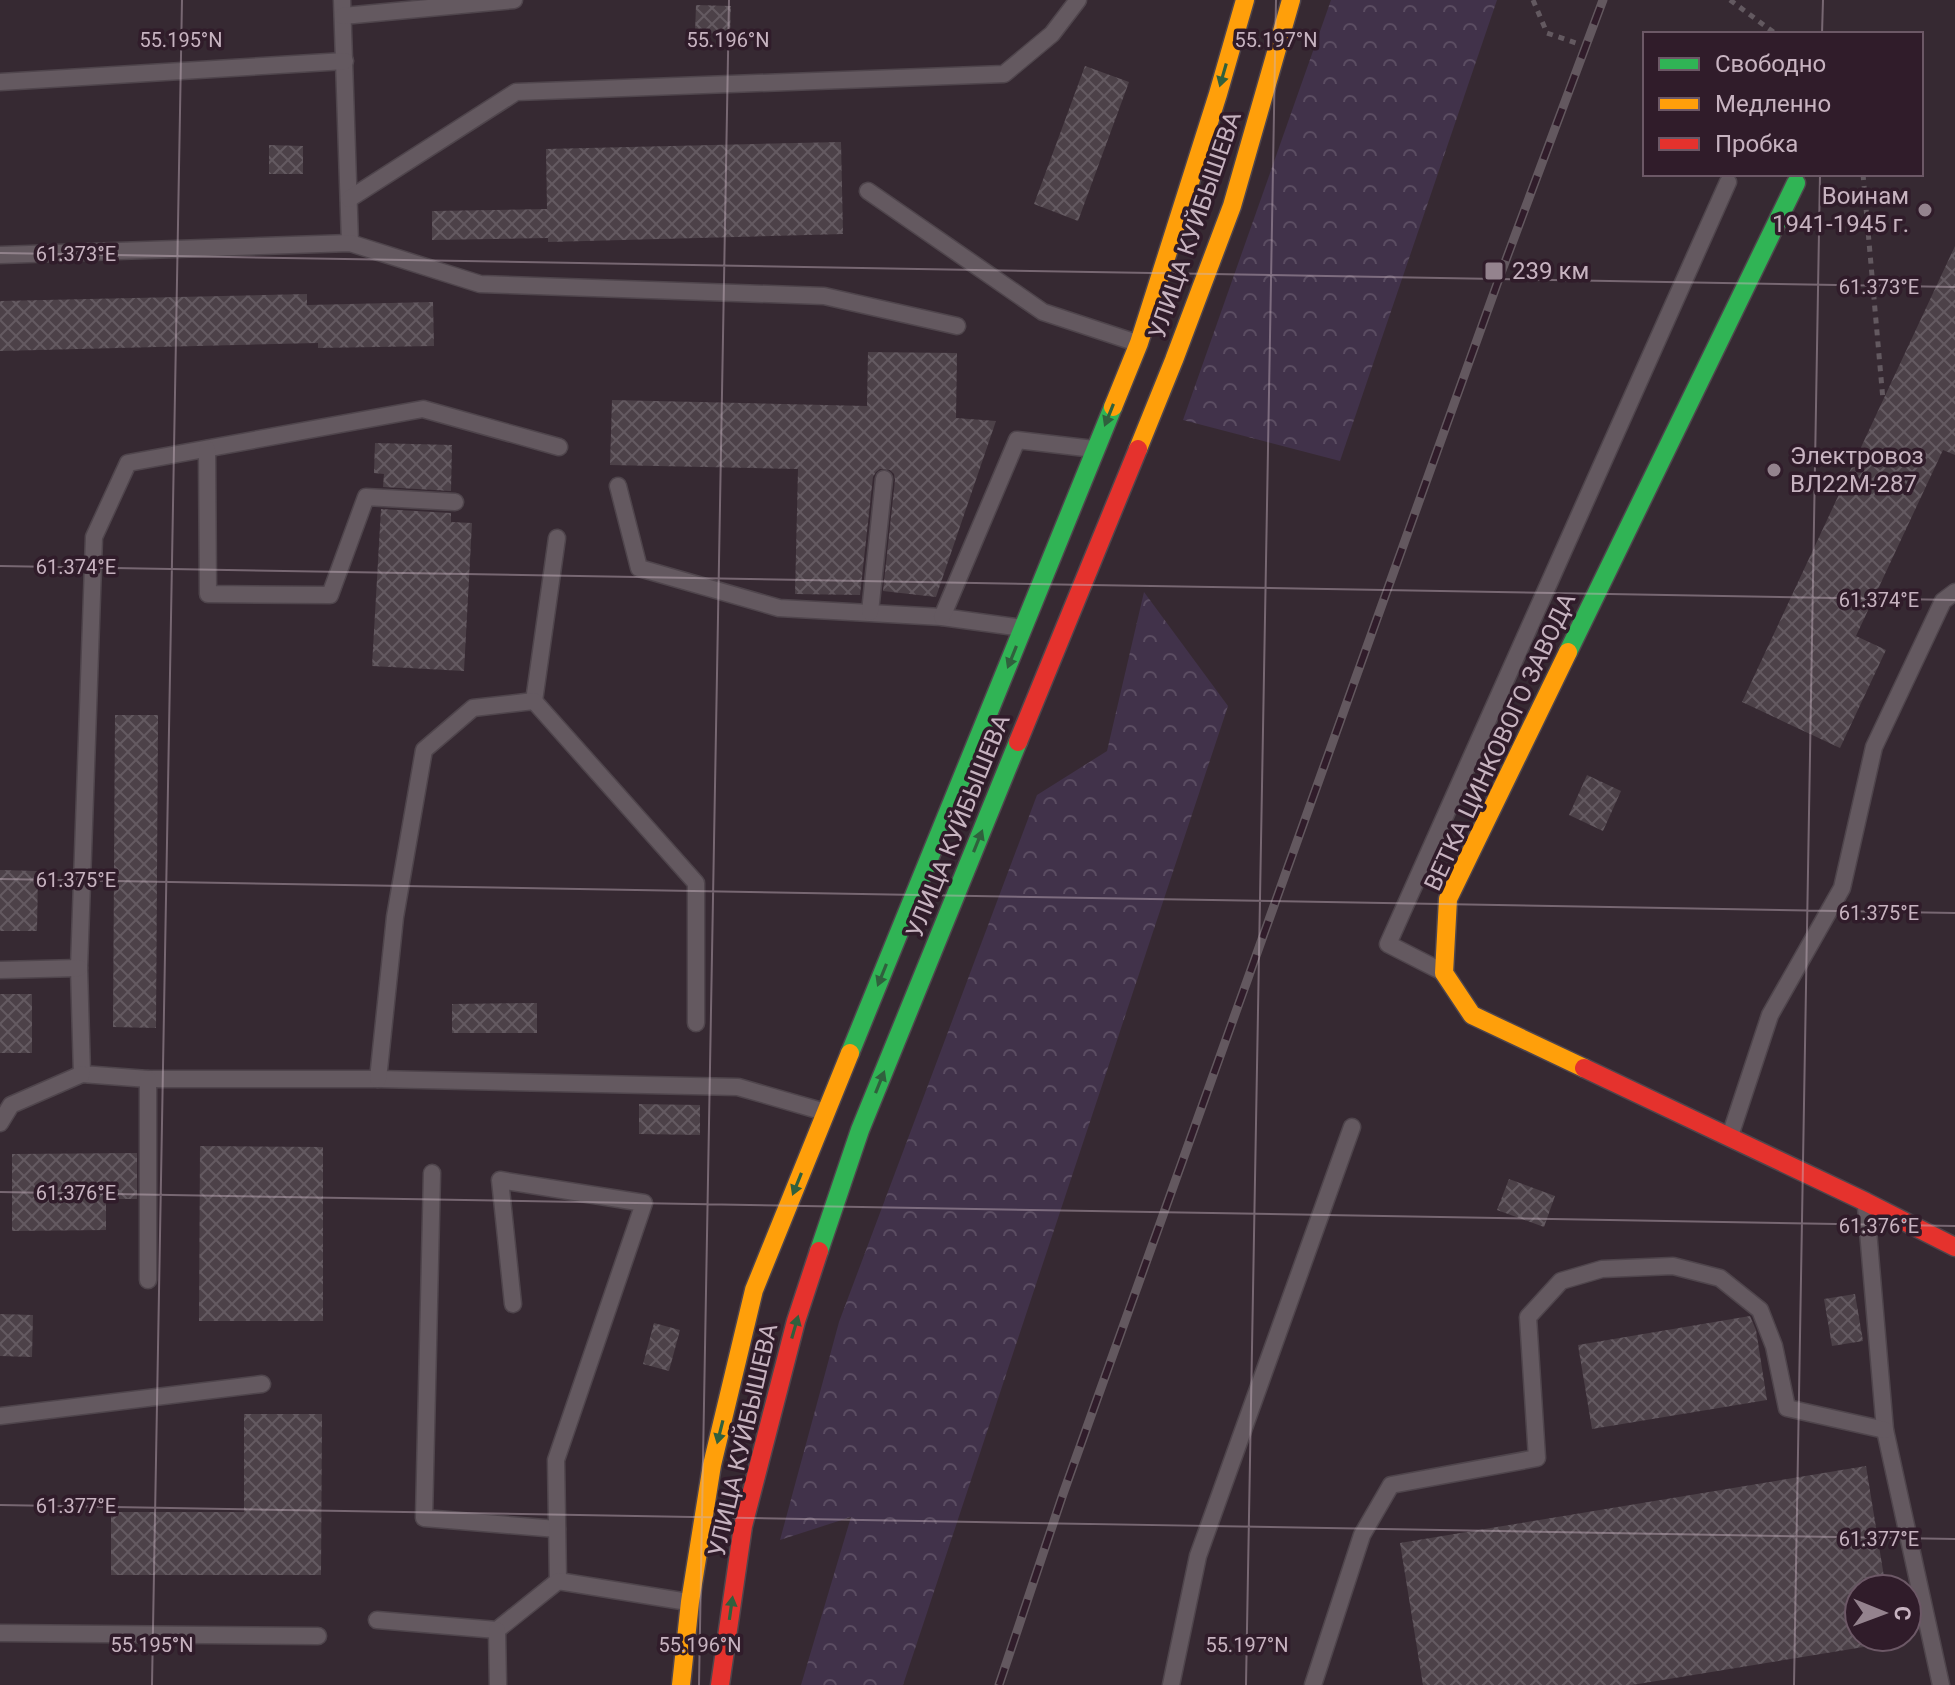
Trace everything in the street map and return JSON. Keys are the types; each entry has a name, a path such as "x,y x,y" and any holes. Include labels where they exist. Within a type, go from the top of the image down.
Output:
{"main road":[{"name":"УЛИЦА КУЙБЫШЕВА","path":"720,1685 743,1526 843,1121 1023,629 1139,343 1245,0"},
{"name":"УЛИЦА КУЙБЫШЕВА","path":"681,1685 690,1602 712,1465 754,1290 843,1121 1174,360 1232,206 1291,0"},
{"name":"ВЕТКА ЦИНКОВОГО ЗАВОДА","path":"1444,973 1448,899 1796,183"},
{"path":"1444,973 1472,1015 1955,1247"}],"lane":[{"path":"350,243 343,8 514,0"},
{"path":"349,199 516,92 1004,74 1052,34 1078,0"},
{"path":"0,82 345,61"},
{"path":"1444,973 1388,944 1728,182"},
{"path":"868,191 1043,312 1139,343"},
{"path":"0,255 350,243 480,284 824,296 957,326"},
{"path":"82,1074 79,968 94,537 128,463 423,409 559,447"},
{"path":"942,617 1017,440 1095,450"},
{"path":"207,449 208,594 330,595 366,497 455,502"},
{"path":"870,612 884,479"},
{"path":"618,486 639,568 779,608 942,617 1023,629"},
{"path":"557,538 534,701 696,883 696,1023"},
{"path":"1729,1136 1770,1015 1842,888 1874,747 1943,601 1955,592"},
{"path":"378,1079 395,917 424,750 473,708 534,701"},
{"path":"0,970 79,968"},
{"path":"0,1123 11,1105 82,1074 148,1079 378,1079 738,1087 843,1121"},
{"path":"148,1079 148,1280"},
{"path":"1171,1685 1198,1556 1352,1127"},
{"path":"432,1173 424,1518 557,1529"},
{"path":"513,1304 500,1180 644,1203 556,1460 558,1581"},
{"path":"1866,1202 1885,1430 1941,1685"},
{"path":"1313,1685 1362,1535 1391,1485 1537,1458 1528,1317 1561,1281 1602,1269 1673,1266 1720,1278 1760,1310 1774,1346 1787,1408 1885,1430"},
{"path":"0,1416 262,1384"},
{"path":"377,1620 497,1630 558,1581 690,1602"},
{"path":"497,1630 498,1685"},
{"path":"0,1633 318,1636"}],"path":[{"path":"1533,0 1547,33 1576,43"},
{"path":"1730,0 1773,32"},
{"path":"1863,176 1883,400"}],"green space":[{"path":"1331,0 1497,0 1340,461 1183,420"},
{"path":"1144,592 1228,706 903,1685 801,1685 851,1517 780,1540 839,1322 1037,795 1107,751"}],"building":[{"path":"696,5 731,6 730,34 695,33"},
{"path":"1085,66 1129,82 1078,221 1034,204"},
{"path":"841,142 843,234 548,242 548,238 432,240 432,211 547,209 546,149"},
{"path":"269,145 303,146 303,174 269,174"},
{"path":"1955,246 1955,455 1943,450 1856,636 1886,650 1840,748 1742,702"},
{"path":"307,294 307,305 433,302 434,346 318,348 318,343 0,351 0,301"},
{"path":"868,352 957,353 956,418 996,421 936,597 883,591 895,480 890,470 880,469 873,477 860,595 795,594 798,469 610,465 612,400 867,406"},
{"path":"375,443 452,445 451,491 383,487 384,474 374,473"},
{"path":"381,509 451,513 451,522 472,523 464,671 372,666"},
{"path":"115,715 158,715 156,1028 113,1027"},
{"path":"1587,775 1621,791 1603,831 1569,815"},
{"path":"0,870 38,871 37,931 0,931"},
{"path":"0,994 32,994 32,1053 0,1053"},
{"path":"537,1003 537,1033 452,1033 452,1004"},
{"path":"639,1104 700,1105 700,1135 639,1134"},
{"path":"200,1146 323,1147 323,1321 199,1321"},
{"path":"137,1153 137,1199 106,1199 106,1230 12,1231 12,1154"},
{"path":"1509,1179 1555,1196 1544,1227 1497,1210"},
{"path":"1855,1294 1863,1341 1832,1346 1824,1299"},
{"path":"0,1314 33,1315 32,1357 0,1356"},
{"path":"1750,1316 1756,1330 1767,1400 1592,1429 1578,1345"},
{"path":"654,1323 680,1330 669,1371 643,1364"},
{"path":"244,1414 322,1414 321,1575 111,1575 111,1512 244,1512"},
{"path":"1866,1466 1883,1573 1843,1573 1843,1650 1632,1685 1423,1685 1400,1543"}],"railway":[{"path":"999,1685 1063,1494 1501,273 1603,0"}],"traffic: fast":[{"path":"1568,652 1796,183"},
{"path":"850,1053 1113,407"},
{"path":"819,1251 860,1130 1018,742"}],"traffic: slow":[{"path":"1113,407 1139,343 1245,0"},
{"path":"1138,449 1232,206 1291,0"},
{"path":"1568,652 1448,899 1444,973 1472,1015 1584,1068"},
{"path":"681,1685 690,1602 712,1465 754,1290 850,1053"}],"traffic: jam":[{"path":"1018,742 1138,449"},
{"path":"1584,1068 1955,1247"},
{"path":"720,1685 743,1526 796,1321 819,1251"}],"place":[{"name":"Воинам 1941-1945 г.","path":"1925,210"},
{"name":"239 км","path":"1494,271"},
{"name":"Электровоз ВЛ22М-287","path":"1774,470"}]}
